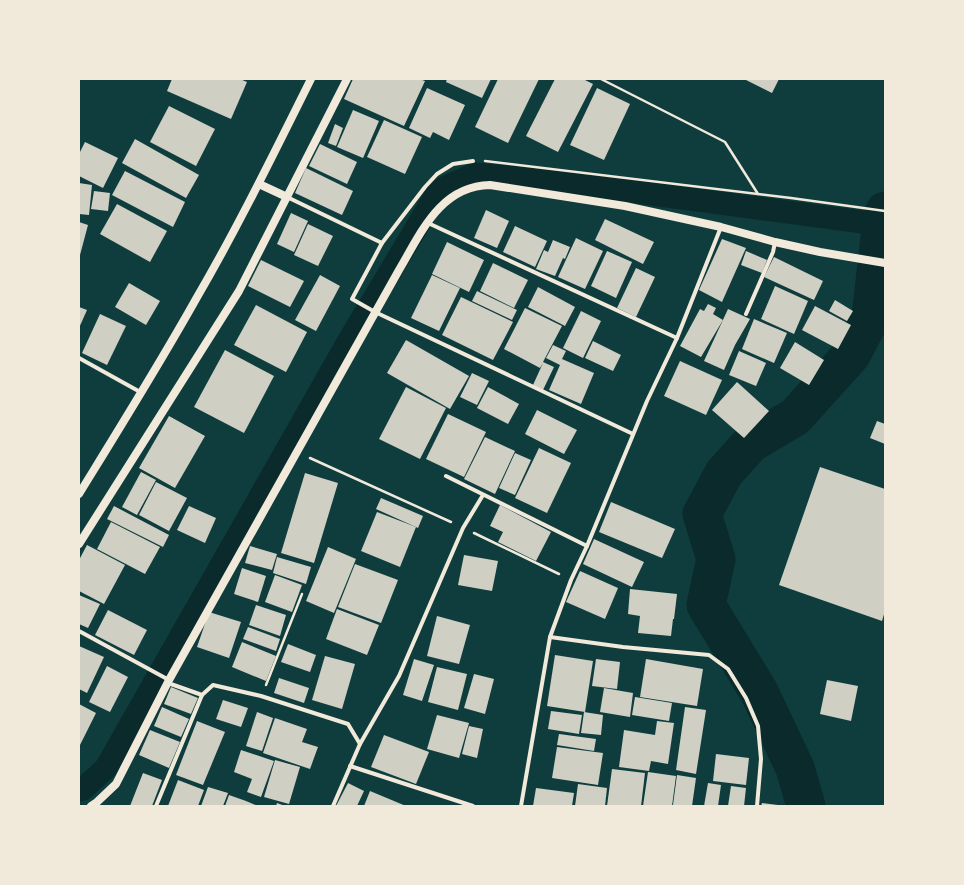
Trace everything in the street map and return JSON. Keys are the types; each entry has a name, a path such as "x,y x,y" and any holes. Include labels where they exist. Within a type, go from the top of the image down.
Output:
{"main road":[{"path":"79,494 142,393 197,298 259,184 311,79"},
{"path":"79,544 239,291 347,79"},
{"path":"259,184 287,197"},
{"path":"90,806 97,802 116,784 166,679 374,311 428,222 440,206 451,198 465,190 480,185 490,185 625,206 722,227 775,242 820,252 885,263"}],"street":[{"path":"473,161 453,164 437,174 424,187 382,243 352,299 374,311 633,434"},
{"path":"287,197 382,243"},
{"path":"428,222 678,338"},
{"path":"521,806 550,637 571,580 587,546 647,401 678,338 722,227"},
{"path":"746,314 773,252 775,242"},
{"path":"79,358 142,393"},
{"path":"446,476 587,546"},
{"path":"333,806 360,744 399,676 464,528 483,495"},
{"path":"79,631 166,679 202,694"},
{"path":"550,637 623,647 708,655 728,669 746,698 758,726 761,759 757,806"},
{"path":"156,806 202,694 213,685 261,696 348,724 360,744"},
{"path":"350,766 472,806"}],"path":[{"path":"601,79 725,142 758,194"},
{"path":"473,161 758,194 885,211"},
{"path":"296,451 464,528 571,580"},
{"path":"261,696 302,594"}],"building":[{"path":"172,79 240,79 247,82 231,119 167,91"},
{"path":"353,79 419,79 425,81 404,126 344,99"},
{"path":"447,79 491,79 482,98 446,82"},
{"path":"498,79 539,79 508,143 475,127"},
{"path":"555,79 583,79 593,84 558,152 526,136"},
{"path":"744,79 779,79 772,93"},
{"path":"427,88 465,105 449,140 433,132 430,138 409,128"},
{"path":"597,88 630,104 604,160 570,145"},
{"path":"169,106 215,129 196,166 150,142"},
{"path":"353,110 379,121 363,158 337,147"},
{"path":"384,120 422,137 405,174 367,157"},
{"path":"335,124 343,128 336,146 328,143"},
{"path":"135,139 199,175 186,198 122,163"},
{"path":"85,142 118,158 103,188 79,176 79,154"},
{"path":"320,144 357,162 347,184 309,166"},
{"path":"306,168 353,191 342,215 295,193"},
{"path":"125,171 185,202 173,227 112,195"},
{"path":"79,183 92,185 89,215 79,214"},
{"path":"94,191 110,193 108,211 91,209"},
{"path":"117,204 167,231 150,262 100,234"},
{"path":"486,210 509,221 497,248 474,238"},
{"path":"291,213 308,221 294,252 277,244"},
{"path":"605,219 654,242 643,264 595,240"},
{"path":"79,222 88,225 80,255 79,255"},
{"path":"308,224 333,236 318,266 294,255"},
{"path":"515,226 547,241 535,267 503,252"},
{"path":"576,238 603,251 585,289 558,277"},
{"path":"722,239 746,248 722,302 699,290"},
{"path":"553,240 570,247 555,276 536,269 544,250 548,252"},
{"path":"447,242 484,260 469,292 432,274"},
{"path":"607,251 632,262 616,298 591,286"},
{"path":"746,251 767,260 762,273 741,265"},
{"path":"774,257 823,281 814,300 764,277"},
{"path":"261,260 304,281 290,307 248,286"},
{"path":"493,263 528,280 514,308 480,291"},
{"path":"636,268 655,277 636,317 617,308"},
{"path":"320,275 340,286 316,331 295,320"},
{"path":"432,275 460,288 439,331 411,318"},
{"path":"129,283 160,301 146,325 115,307"},
{"path":"775,286 808,301 794,334 761,319"},
{"path":"538,287 575,307 565,326 528,307"},
{"path":"477,291 517,310 512,320 472,301"},
{"path":"461,297 513,322 493,360 442,335"},
{"path":"835,300 853,311 847,321 829,311"},
{"path":"708,304 716,308 713,314 723,320 701,357 680,346 700,309 704,311"},
{"path":"256,305 307,332 286,372 234,345"},
{"path":"815,306 851,325 838,349 802,330"},
{"path":"79,307 87,310 79,328"},
{"path":"525,308 562,326 543,362 554,367 543,390 533,385 543,363 540,368 504,349"},
{"path":"728,309 750,319 735,345 724,370 704,361"},
{"path":"581,311 601,321 583,358 563,348"},
{"path":"100,314 126,326 107,365 82,353"},
{"path":"754,319 787,333 774,363 742,349"},
{"path":"406,340 469,376 450,409 387,373"},
{"path":"593,341 621,355 613,371 585,358"},
{"path":"795,342 824,360 809,385 780,368"},
{"path":"553,345 566,351 562,359 594,373 581,404 549,390 560,365 546,358"},
{"path":"225,350 274,376 244,433 194,407"},
{"path":"739,351 766,363 756,386 729,375"},
{"path":"680,361 722,380 706,415 664,396"},
{"path":"472,373 489,381 477,405 460,397"},
{"path":"737,382 769,411 744,438 712,410"},
{"path":"406,387 446,408 420,459 379,439"},
{"path":"488,387 519,404 508,424 477,408"},
{"path":"537,410 577,430 564,454 525,434"},
{"path":"448,414 486,432 464,477 426,459"},
{"path":"169,416 205,436 175,488 139,468"},
{"path":"877,421 885,424 885,444 870,438"},
{"path":"485,437 515,451 495,494 464,479"},
{"path":"539,448 571,463 547,513 515,498"},
{"path":"515,453 531,460 515,495 499,488"},
{"path":"820,467 885,489 885,611 882,621 779,585"},
{"path":"141,472 156,480 137,515 122,507"},
{"path":"305,473 338,483 314,563 281,553"},
{"path":"156,482 187,498 169,531 139,515"},
{"path":"381,498 423,516 418,528 376,509"},
{"path":"611,502 675,529 662,558 599,532"},
{"path":"500,505 551,532 536,561 498,542 503,532 490,526"},
{"path":"114,506 169,535 163,547 107,519"},
{"path":"189,506 216,518 205,543 177,530"},
{"path":"377,512 416,527 400,567 361,551"},
{"path":"111,522 160,547 145,574 97,549"},
{"path":"594,539 644,562 632,587 583,564"},
{"path":"87,545 125,565 104,604 79,591 79,560"},
{"path":"250,546 277,554 272,570 245,563"},
{"path":"328,547 356,559 334,613 306,601"},
{"path":"464,555 498,561 492,591 458,585"},
{"path":"277,557 311,567 306,584 273,573"},
{"path":"355,564 398,580 381,623 338,607"},
{"path":"242,568 266,576 258,602 234,594"},
{"path":"580,571 618,588 605,619 566,602"},
{"path":"275,575 302,585 292,612 265,602"},
{"path":"630,589 677,594 671,636 638,633 640,616 628,614"},
{"path":"79,595 100,604 88,628 79,624"},
{"path":"256,605 286,615 280,636 249,625"},
{"path":"337,609 379,625 367,655 326,639"},
{"path":"108,610 147,630 134,655 95,635"},
{"path":"209,612 241,622 229,658 197,647"},
{"path":"437,616 470,625 459,664 427,656"},
{"path":"248,627 280,639 276,651 243,639"},
{"path":"242,642 276,656 266,681 232,667"},
{"path":"288,644 316,655 310,672 281,662"},
{"path":"79,646 104,657 87,693 79,689"},
{"path":"555,655 593,661 585,712 547,706"},
{"path":"325,656 355,664 342,709 312,700"},
{"path":"414,659 434,665 422,701 403,695"},
{"path":"596,659 620,662 617,689 592,686"},
{"path":"646,659 703,669 697,706 640,697"},
{"path":"107,666 128,677 110,712 89,702"},
{"path":"437,667 467,674 458,710 428,702"},
{"path":"474,674 494,679 485,714 464,708"},
{"path":"279,678 309,688 304,703 274,693"},
{"path":"827,680 858,686 851,721 820,714"},
{"path":"171,687 198,698 191,714 164,704"},
{"path":"604,688 633,693 630,717 600,712"},
{"path":"635,697 672,703 669,721 632,715"},
{"path":"223,700 248,708 241,727 216,719"},
{"path":"79,704 96,713 79,747"},
{"path":"162,707 189,719 181,737 154,726"},
{"path":"685,707 706,710 696,774 676,770"},
{"path":"551,711 582,715 579,734 548,729"},
{"path":"257,712 273,718 262,751 246,746"},
{"path":"584,712 603,715 601,735 581,733"},
{"path":"437,715 469,723 459,758 427,749"},
{"path":"275,718 307,729 302,742 318,747 310,769 263,753"},
{"path":"197,721 225,732 203,785 176,775"},
{"path":"657,721 674,723 668,764 651,761 649,771 619,767 624,730 655,735"},
{"path":"469,726 483,729 477,758 462,754"},
{"path":"150,730 180,742 169,768 139,755"},
{"path":"559,734 596,739 594,751 557,745"},
{"path":"384,735 429,752 416,784 371,767"},
{"path":"557,747 603,753 598,785 552,778"},
{"path":"241,750 274,761 261,797 247,792 252,779 234,772"},
{"path":"716,754 749,758 746,785 713,781"},
{"path":"275,760 300,767 289,804 264,797"},
{"path":"612,769 645,773 641,806 607,806"},
{"path":"648,772 676,776 672,806 643,806"},
{"path":"143,773 162,780 152,806 130,806"},
{"path":"677,775 696,778 692,806 673,805"},
{"path":"178,780 204,790 198,806 168,806"},
{"path":"348,783 364,791 357,806 336,806"},
{"path":"708,783 721,785 718,806 704,806"},
{"path":"578,784 607,788 605,806 575,806"},
{"path":"731,786 746,788 744,806 728,806"},
{"path":"208,787 228,793 223,806 201,806"},
{"path":"536,788 574,793 572,806 533,806"},
{"path":"370,791 406,806 364,806"},
{"path":"229,795 246,801 258,806 225,806"},
{"path":"277,803 285,806 276,806"},
{"path":"762,803 778,805 761,806"}],"waterway":[{"path":"79,790 83,789 106,768 348,342 439,190 475,174 569,183 885,225"},
{"path":"806,806 795,768 759,692 706,605 716,559 702,514 724,473 751,443 795,417 851,355 871,317 882,220 885,211"}]}
